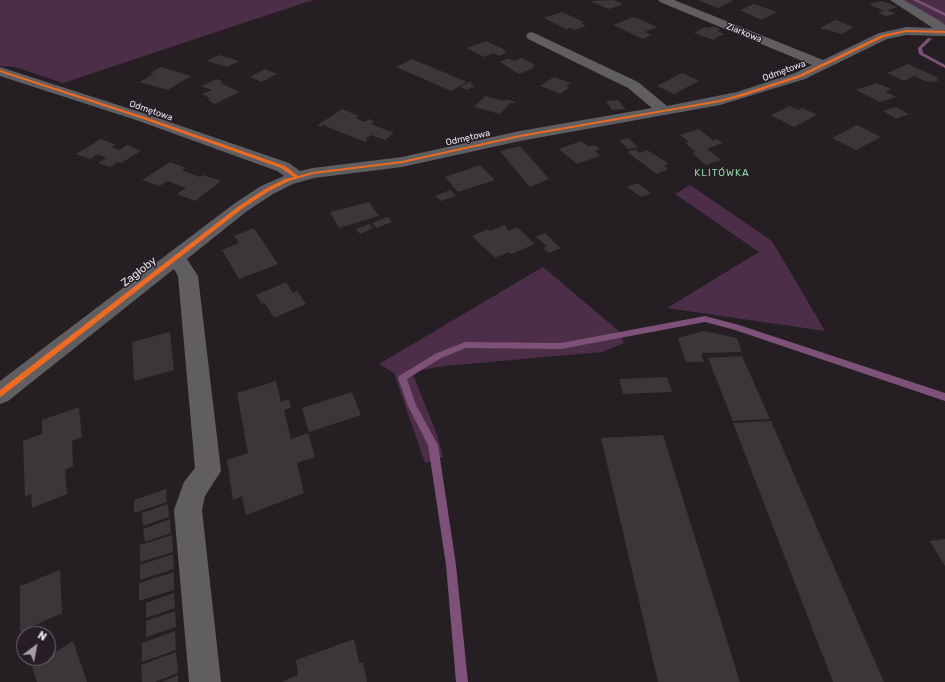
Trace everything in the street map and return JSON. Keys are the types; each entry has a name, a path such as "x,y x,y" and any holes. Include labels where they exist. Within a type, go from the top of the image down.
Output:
{"street":[{"name":"Ziarkowa","path":"664,0 824,65"},
{"path":"896,0 936,24 945,32"},
{"name":"Odmętowa","path":"0,71 144,118 276,164 289,170 297,177 332,170 402,162 520,136 742,96 800,76 876,39 892,34 914,31 945,32"},
{"path":"532,36 633,85 664,111"},
{"name":"Zagłoby","path":"0,394 173,259 257,196 297,177"},
{"path":"173,259 181,264 188,276 208,471 193,491 188,510 205,682"}],"shaded area":[{"path":"0,0 313,0 63,83 15,67 0,66"},
{"path":"900,0 945,0 945,27"},
{"path":"690,185 772,241 825,331 667,308 759,252 675,194"},
{"path":"543,267 619,331 624,343 602,352 444,366 412,372 437,435 443,457 425,463 394,373 379,364"}],"building":[{"path":"614,0 623,4 609,9 590,1"},
{"path":"698,0 731,0 733,1 718,8"},
{"path":"882,1 898,7 888,10 896,14 885,16 878,12 884,11 869,4"},
{"path":"754,4 777,12 761,20 740,10"},
{"path":"562,12 584,22 581,23 586,26 575,30 570,28 566,29 544,18"},
{"path":"634,17 658,27 645,32 651,35 643,39 613,25"},
{"path":"835,20 854,27 842,34 820,28"},
{"path":"713,26 721,30 717,31 724,34 713,40 694,33 705,27 709,28"},
{"path":"486,41 507,52 499,56 494,53 484,57 467,48"},
{"path":"219,55 239,61 227,67 207,61"},
{"path":"509,58 514,61 522,58 535,65 532,67 534,68 519,74 500,62"},
{"path":"412,59 467,82 451,91 396,67"},
{"path":"908,64 939,78 937,79 938,81 928,82 914,76 904,81 887,73"},
{"path":"161,67 191,76 168,90 139,82 154,74 150,73"},
{"path":"265,69 277,74 261,82 250,77"},
{"path":"682,73 699,81 674,94 657,86"},
{"path":"554,77 571,83 566,86 569,88 560,94 540,86"},
{"path":"217,79 223,82 221,83 239,92 215,104 208,100 209,98 202,94 212,90 201,86"},
{"path":"470,82 473,83 470,84 475,86 467,90 460,87"},
{"path":"877,83 891,89 886,92 896,97 880,102 856,90"},
{"path":"485,96 515,102 510,103 500,114 474,107"},
{"path":"618,100 625,109 612,110 606,101"},
{"path":"790,106 798,110 803,108 817,115 794,127 771,115"},
{"path":"896,107 909,114 896,119 883,111"},
{"path":"342,109 359,116 355,118 365,122 369,119 375,122 371,124 394,133 385,140 371,135 365,142 323,125 320,127 318,125"},
{"path":"857,125 881,137 856,150 832,138"},
{"path":"699,129 713,140 717,139 723,143 707,149 721,160 706,165 692,153 696,152 685,143 689,142 680,135"},
{"path":"628,138 638,147 628,149 619,140"},
{"path":"101,139 116,145 112,147 120,150 127,145 141,151 121,163 118,162 110,167 98,163 106,158 98,154 90,159 76,154"},
{"path":"581,141 589,147 594,145 600,149 595,151 600,156 577,164 559,149"},
{"path":"520,146 549,179 530,187 500,151"},
{"path":"635,149 640,153 647,150 652,153 669,164 664,166 668,169 657,174 627,152"},
{"path":"170,162 186,168 182,170 200,177 204,175 221,181 195,201 177,194 186,188 168,181 159,186 142,180"},
{"path":"480,165 495,180 458,192 445,177"},
{"path":"637,183 651,193 641,197 627,187"},
{"path":"450,190 456,196 441,201 435,196"},
{"path":"369,202 379,216 339,228 330,212"},
{"path":"388,217 392,222 376,228 372,223"},
{"path":"369,224 373,228 360,234 356,229"},
{"path":"504,225 509,231 517,227 535,244 511,254 508,252 495,258 472,236 488,229 490,231"},
{"path":"254,228 278,264 239,279 222,250 239,243 234,236"},
{"path":"545,233 561,248 549,253 543,248 547,246 536,237"},
{"path":"286,282 293,293 297,291 306,304 274,318 265,303 262,304 256,295"},
{"path":"704,331 737,338 742,352 701,353 704,362 686,362 678,338"},
{"path":"170,332 174,370 134,381 132,342"},
{"path":"742,356 770,419 733,421 708,358"},
{"path":"667,377 672,392 623,394 619,379"},
{"path":"276,381 281,402 289,399 291,408 284,410 291,439 308,433 315,457 297,463 304,493 246,515 242,496 233,500 227,460 248,453 237,393"},
{"path":"352,392 361,415 309,432 302,408"},
{"path":"79,407 82,437 72,441 73,466 65,470 67,494 32,508 31,494 25,496 23,441 42,434 42,420"},
{"path":"771,421 884,682 833,682 733,423"},
{"path":"663,435 740,682 658,682 601,438"},
{"path":"166,489 167,502 134,513 134,500"},
{"path":"168,504 169,517 143,526 142,513"},
{"path":"170,519 171,533 145,542 143,529"},
{"path":"172,535 173,552 140,562 140,545"},
{"path":"945,539 945,566 930,541"},
{"path":"173,554 174,569 140,580 140,565"},
{"path":"60,570 62,613 33,626 20,626 20,586"},
{"path":"174,572 174,590 139,601 139,583"},
{"path":"174,593 175,608 146,618 146,603"},
{"path":"175,611 176,627 146,637 146,621"},
{"path":"175,631 176,650 142,662 142,643"},
{"path":"354,639 359,663 363,662 367,682 281,682 298,675 296,660"},
{"path":"73,641 87,682 37,682 32,667 56,666 56,652"},
{"path":"176,652 178,673 155,682 142,682 141,665"},
{"path":"178,675 178,682 161,682"}],"waterway":[{"path":"915,0 945,15"},
{"path":"930,39 920,48 921,54 945,67"},
{"path":"462,682 451,565 433,445 412,406 402,378 438,356 465,345 561,346 705,319 736,327 945,397"}],"cycle path":[{"path":"0,394 241,207 267,190 287,180 313,173 402,162 520,136 720,101 800,76 883,36 906,31 945,32"},
{"path":"0,71 144,118 283,167 297,177"}],"district":[{"name":"KLITÓWKA","path":"722,173"}]}
